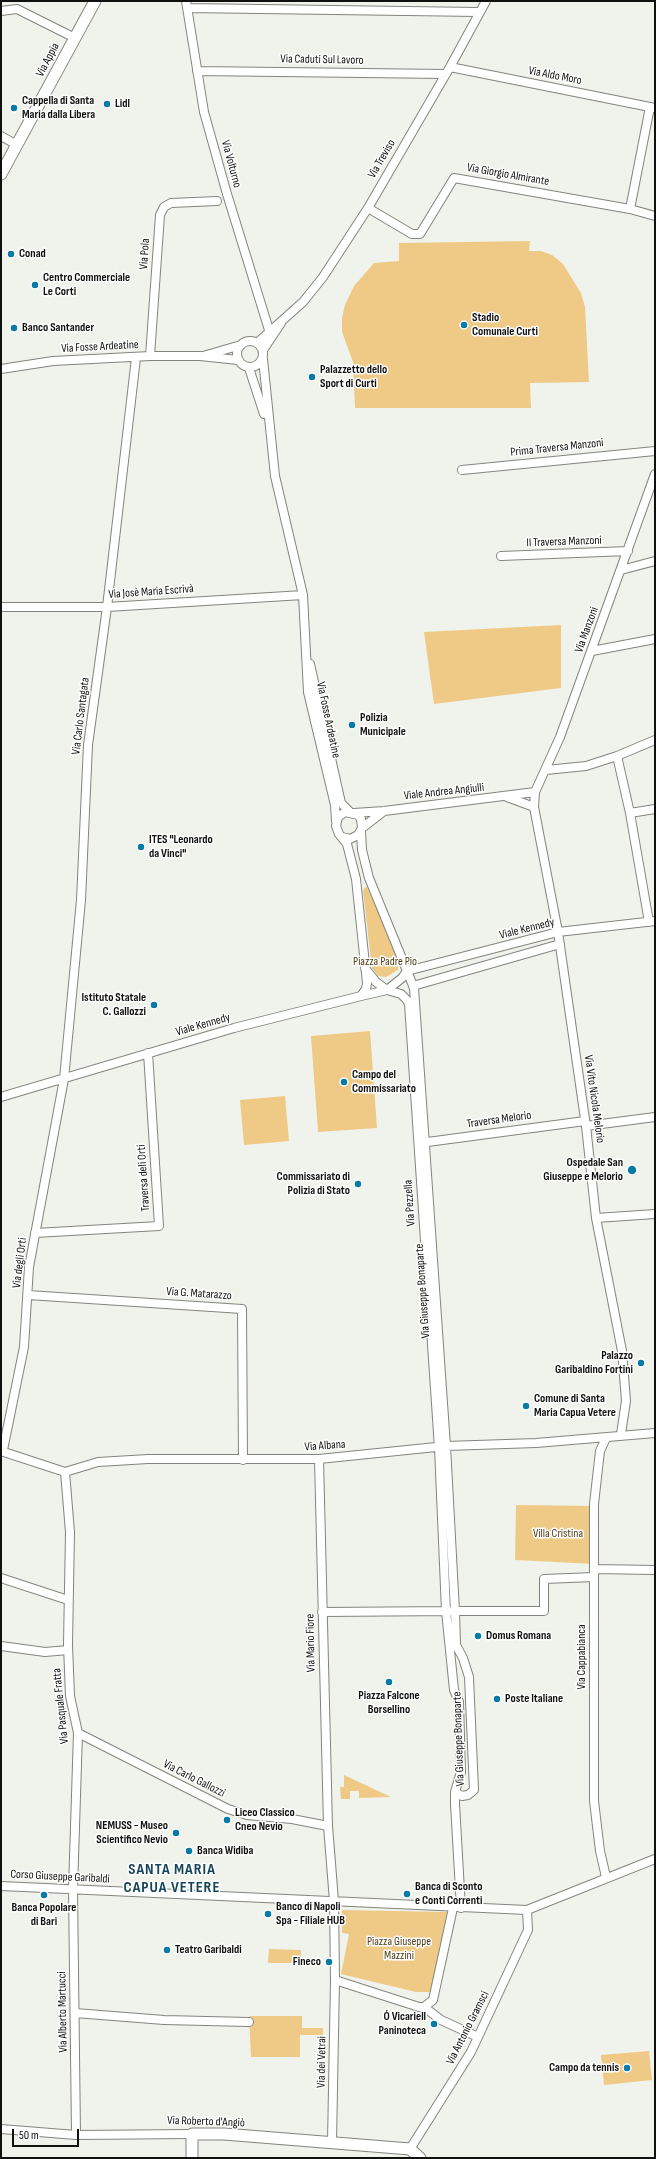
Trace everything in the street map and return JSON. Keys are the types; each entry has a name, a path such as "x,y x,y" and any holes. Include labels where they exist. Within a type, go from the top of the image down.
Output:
{"street":[{"name":"Via Appia","path":"1,174 95,1"},
{"name":"Via Treviso","path":"256,343 269,330 303,302 323,277 368,208 486,1"},
{"path":"186,4 479,12"},
{"name":"Via Volturno","path":"186,4 204,112 227,194 269,330"},
{"path":"1,11 16,9 75,38"},
{"name":"Via Caduti Sul Lavoro","path":"197,71 448,70"},
{"name":"Via Aldo Moro","path":"448,70 653,108"},
{"path":"630,209 653,108"},
{"path":"1,136 17,145"},
{"name":"Via Giorgio Almirante","path":"368,208 412,234 420,234 454,178 630,209 655,216"},
{"name":"Via Pola","path":"150,356 160,215 164,207 171,203 217,201"},
{"name":"Via Treviso","path":"263,350 284,318"},
{"path":"249,341 256,343 263,350 263,359 257,366 249,368 244,366 238,360 238,352 241,345 249,341"},
{"name":"Via Fosse Ardeatine","path":"200,356 241,345"},
{"name":"Via Fosse Ardeatine","path":"1,369 53,361 136,358 150,356 200,356 238,360"},
{"name":"Via Carlo Santagata","path":"64,1079 81,900 88,745 107,608 136,358"},
{"name":"Via Fosse Ardeatine","path":"263,359 275,476 303,595 308,692 335,805 336,830 347,844 356,879"},
{"name":"Via Fosse Ardeatine","path":"249,368 270,432"},
{"name":"Prima Traversa Manzoni","path":"462,470 655,451"},
{"name":"Via Manzoni","path":"535,792 546,770 592,651 655,474"},
{"name":"II Traversa Manzoni","path":"501,556 628,551"},
{"path":"621,570 655,561"},
{"name":"Via Josè Maria Escrivà","path":"1,607 107,608 303,595"},
{"name":"Via Fosse Ardeatine","path":"304,623 313,678 341,803 361,819 362,850 369,878 407,971"},
{"path":"592,651 655,639"},
{"path":"546,770 586,766 617,756 655,740"},
{"path":"617,756 652,922"},
{"name":"Viale Andrea Angiulli","path":"352,812 384,811 535,792"},
{"name":"Via Vito Nicola Melorio","path":"535,792 534,807 560,944 585,1123 596,1218 622,1351 626,1401 621,1434"},
{"name":"Viale Andrea Angiulli","path":"506,796 534,807"},
{"path":"630,813 655,809"},
{"path":"342,837 355,838 384,811"},
{"path":"336,821 341,814 352,812"},
{"path":"361,996 366,989 356,879 363,876 369,878"},
{"name":"Viale Kennedy","path":"407,971 558,932 652,922"},
{"path":"412,986 560,944"},
{"path":"365,967 369,975 387,990 402,978 407,971"},
{"path":"407,971 412,986 421,1143"},
{"name":"Viale Kennedy","path":"1,1097 234,1028 387,990"},
{"name":"Via Pezzella","path":"387,990 401,994 408,1004 421,1143 442,1447"},
{"name":"Traversa deli Orti","path":"35,1233 159,1226 148,1054"},
{"name":"Via degli Orti","path":"2,1450 24,1347 29,1267 64,1079"},
{"name":"Traversa Melorio","path":"421,1143 585,1123 655,1117"},
{"path":"596,1218 655,1214"},
{"name":"Via G. Matarazzo","path":"28,1296 242,1309 243,1460"},
{"name":"Via Albana","path":"65,1472 98,1462 148,1459 319,1459 442,1447 606,1438 621,1434 655,1433"},
{"name":"Via Cappabianca","path":"606,1438 600,1451 594,1504 594,1801 600,1851 606,1877"},
{"name":"Via Giuseppe Bonaparte","path":"442,1447 457,1611 456,1646 466,1665 469,1677 474,1790 468,1795 462,1796 456,1792"},
{"name":"Via Giuseppe Bonaparte","path":"442,1447 446,1611 454,1690 459,1702 460,1729 461,1772 456,1792 457,1908"},
{"path":"2,1450 65,1472"},
{"name":"Via Mario Fiore","path":"319,1459 328,1826"},
{"name":"Via Pasquale Fratta","path":"65,1472 70,1540 68,1600 70,1696 78,1733 73,1889"},
{"path":"322,1612 544,1611 544,1579 594,1573 655,1570"},
{"path":"1,1578 68,1600"},
{"path":"1,1646 45,1652 68,1650"},
{"path":"453,1669 461,1668 466,1665"},
{"name":"Via Carlo Gallozzi","path":"78,1733 228,1809 247,1815 292,1819 328,1826"},
{"path":"328,1826 334,1902 335,1980 419,2007 424,2007 441,2020 478,2037"},
{"path":"334,1902 527,1910 606,1877 655,1859"},
{"name":"Corso Giuseppe Garibaldi","path":"1,1886 334,1902"},
{"name":"Via Alberto Martucci","path":"73,1889 76,2135"},
{"path":"424,2007 433,2000 457,1908"},
{"name":"Via Antonio Gramsci","path":"410,2149 452,2084 478,2037 528,1930 527,1910"},
{"name":"Via dei Vetrai","path":"332,2143 335,1980"},
{"path":"75,2013 164,2020 249,2022"},
{"name":"Via Roberto d'Angiò","path":"1,2129 76,2135 224,2134 410,2149"},
{"path":"192,2134 192,2158"},
{"path":"410,2149 420,2158"}],"green space":[{"name":"Stadio Comunale Curti","path":"530,241 529,251 541,251 552,255 563,264 581,293 585,307 589,382 530,383 531,408 355,408 353,362 342,332 342,318 345,305 354,286 374,263 399,261 399,243"},
{"path":"561,625 561,688 434,704 424,632"},
{"name":"Piazza Padre Pio","path":"367,887 399,959 398,970 386,977 378,976 372,968 363,891 364,888"},
{"name":"Campo del Commissariato","path":"370,1031 377,1128 318,1132 311,1036"},
{"path":"285,1096 289,1141 244,1145 240,1100"},
{"name":"Villa Cristina","path":"516,1505 594,1506 595,1564 515,1560"},
{"path":"344,1775 391,1797 359,1798 359,1791 350,1791 350,1799 341,1799 340,1787 344,1787"},
{"name":"Piazza Giuseppe Mazzini","path":"342,1910 447,1912 432,1992 416,1992 341,1974 349,1934 342,1933"},
{"path":"269,1949 301,1950 301,1963 268,1963"},
{"path":"249,2016 302,2016 302,2028 323,2028 323,2035 300,2035 300,2057 251,2057"},
{"name":"Campo da tennis","path":"649,2051 652,2080 604,2085 601,2055"}],"place":[{"name":"Lidl","path":"107,104"},
{"name":"Cappella di Santa Maria dalla Libera","path":"14,108"},
{"name":"Conad","path":"11,254"},
{"name":"Centro Commerciale Le Corti","path":"35,285"},
{"name":"Stadio Comunale Curti","path":"464,325"},
{"name":"Banco Santander","path":"14,328"},
{"name":"Palazzetto dello Sport di Curti","path":"312,377"},
{"name":"Polizia Municipale","path":"352,725"},
{"name":"ITES \"Leonardo da Vinci\"","path":"141,847"},
{"name":"Istituto Statale C. Gallozzi","path":"154,1005"},
{"name":"Campo del Commissariato","path":"344,1082"},
{"name":"Ospedale San Giuseppe e Melorio","path":"632,1170"},
{"name":"Commissariato di Polizia di Stato","path":"358,1184"},
{"name":"Palazzo Garibaldino Fortini","path":"641,1363"},
{"name":"Comune di Santa Maria Capua Vetere","path":"526,1406"},
{"name":"Domus Romana","path":"478,1636"},
{"name":"Piazza Falcone Borsellino","path":"389,1682"},
{"name":"Poste Italiane","path":"497,1699"},
{"name":"Liceo Classico Cneo Nevio","path":"227,1820"},
{"name":"NEMUSS - Museo Scientifico Nevio","path":"176,1833"},
{"name":"Banca Widiba","path":"189,1851"},
{"name":"Banca di Sconto e Conti Correnti","path":"407,1894"},
{"name":"Banca Popolare di Bari","path":"44,1895"},
{"name":"Banco di Napoli Spa - Filiale HUB","path":"268,1914"},
{"name":"Teatro Garibaldi","path":"167,1950"},
{"name":"Fineco","path":"329,1962"},
{"name":"Ó Vicariell Paninoteca","path":"434,2024"},
{"name":"Campo da tennis","path":"627,2068"}],"district":[{"name":"SANTA MARIA CAPUA VETERE","path":"172,1879"}]}
